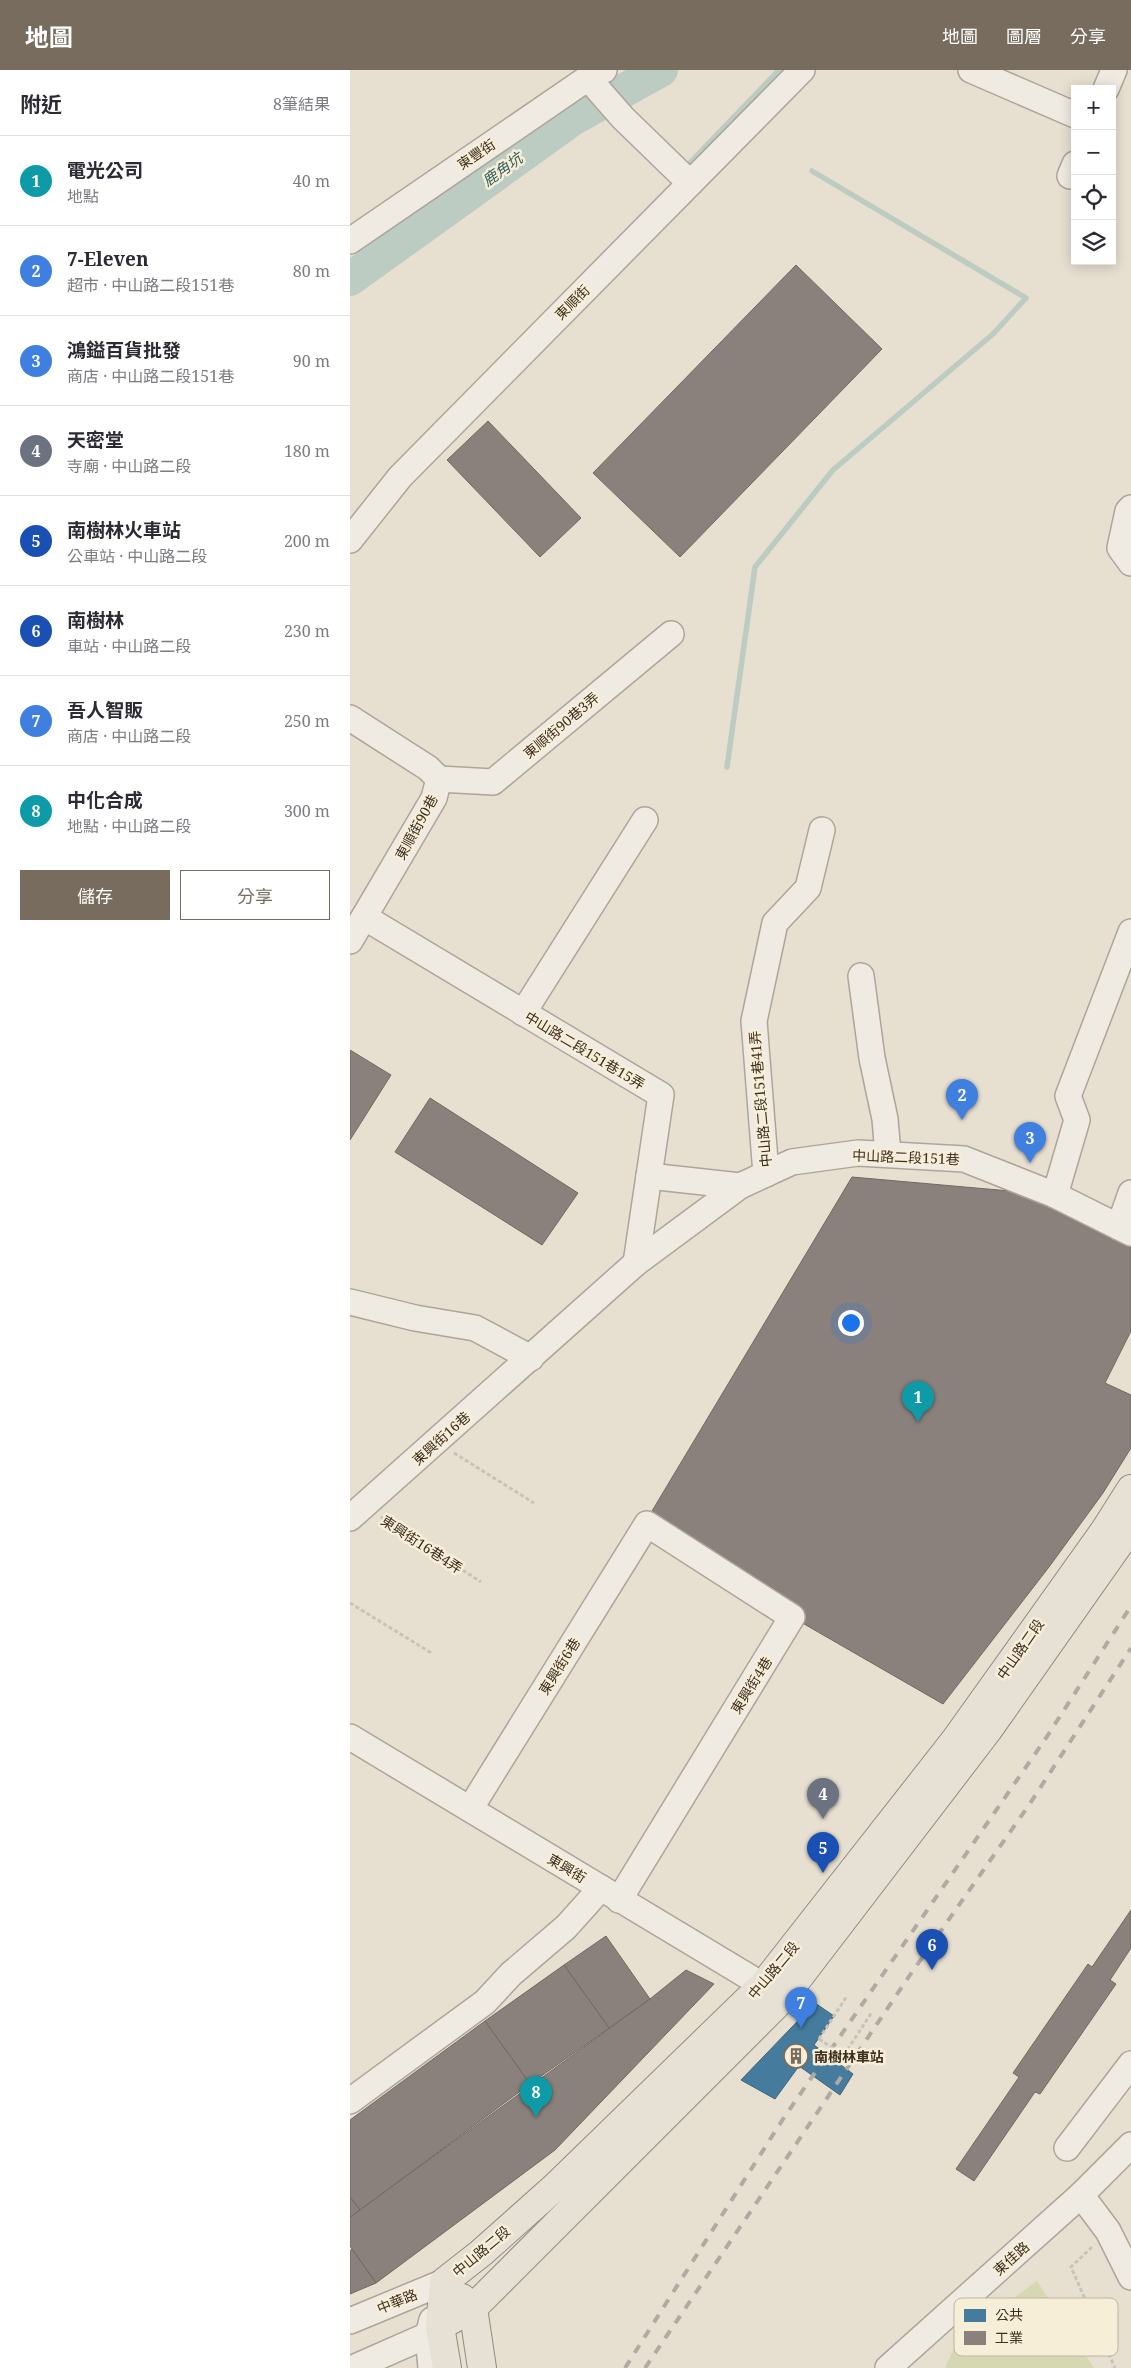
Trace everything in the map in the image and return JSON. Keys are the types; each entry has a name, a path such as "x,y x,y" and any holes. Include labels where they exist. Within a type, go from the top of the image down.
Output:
{"main road":[{"name":"中山路二段","path":"434,2330 444,2282 481,2253 774,1991 1105,1530 1131,1489"},
{"name":"中山路二段","path":"434,2330 474,2308 774,1991 988,1730 1131,1527"},
{"path":"444,2282 474,2308 482,2368"},
{"path":"434,2330 447,2368"}],"street":[{"name":"東順街","path":"350,540 400,476 802,70"},
{"path":"971,70 1071,113"},
{"path":"1108,85 1114,70"},
{"path":"596,79 623,118 690,183"},
{"name":"東豐街","path":"350,241 596,79"},
{"path":"1131,508 1128,511 1120,548 1131,563"},
{"name":"東順街90巷3弄","path":"440,779 493,782 671,634"},
{"name":"東順街90巷","path":"350,718 428,768 440,779 434,798 350,941"},
{"path":"523,1012 645,820"},
{"name":"中山路二段151巷41弄","path":"766,1174 754,1021 775,923 808,888 822,830"},
{"name":"中山路二段151巷15弄","path":"364,917 661,1095 636,1263"},
{"path":"1054,1195 1077,1120 1068,1096 1131,932"},
{"path":"860,976 872,1058 885,1119 888,1154"},
{"name":"中山路二段151巷","path":"636,1263 740,1186 792,1162 858,1153 964,1158 1054,1195 1125,1230"},
{"path":"649,1176 740,1186"},
{"path":"1125,1230 1131,1193"},
{"name":"東興街16巷","path":"354,1512 437,1443 636,1263"},
{"path":"350,1302 415,1318 475,1328 531,1358"},
{"name":"東興街6巷","path":"470,1809 647,1524"},
{"name":"東興街4巷","path":"610,1894 792,1617 647,1524"},
{"name":"東興街","path":"350,1737 774,1991"},
{"path":"350,2101 485,2002 511,1974 566,1927 610,1894"},
{"path":"1067,2148 1131,2064"},
{"name":"東佳路","path":"966,2298 1081,2195 1131,2145"},
{"path":"1081,2195 1108,2231 1131,2277"},
{"name":"中華路","path":"350,2321 444,2282"},
{"name":"東佳路","path":"888,2368 954,2309"},
{"path":"353,2368 434,2330 431,2368"}],"path":[{"path":"437,1443 534,1503"},
{"name":"東興街16巷4弄","path":"354,1512 481,1582"},
{"path":"350,1603 433,1654"},
{"path":"847,1996 819,2039 844,2055 872,2012"},
{"path":"1085,2298 1071,2267 1108,2231"},
{"path":"1110,2356 1115,2368"}],"green space":[{"path":"1037,2281 1048,2298 1014,2298"},
{"path":"954,2348 954,2356 1086,2356 1094,2368 945,2368"}],"building: 公共":[{"name":"南樹林車站","path":"815,2003 834,2016 814,2045 853,2074 840,2095 799,2066 775,2099 741,2080"}],"building: 工業":[{"path":"796,265 882,349 680,557 593,473"},
{"path":"488,421 581,518 540,557 447,460"},
{"path":"350,1050 391,1075 350,1140"},
{"path":"430,1098 578,1193 542,1245 395,1152"},
{"path":"852,1177 1055,1195 1131,1236 1131,1331 1105,1383 1131,1395 1131,1448 1103,1493 1049,1567 943,1704 792,1617 652,1511"},
{"path":"1131,1910 1131,1948 1110,1980 1116,1984 1040,2094 1035,2092 974,2181 956,2169 1019,2077 1013,2073 1088,1964 1092,1967"},
{"path":"606,1936 650,1999 609,2028 564,1965"},
{"path":"564,1965 609,2028 530,2084 485,2021"},
{"path":"686,1970 714,1984 555,2150 376,2283 350,2246 350,2217 650,1999"},
{"path":"485,2021 530,2084 360,2210 350,2197 350,2120"},
{"path":"350,2197 360,2210 350,2217"},
{"path":"352,2249 376,2283 350,2294 350,2251"}],"waterway":[{"name":"鹿角坑","path":"350,279 574,118 661,70"},
{"path":"688,165 779,70"},
{"path":"727,767 755,567 833,470 993,334 1026,298 812,171"}],"railway":[{"path":"625,2368 783,2119 1046,1738 1131,1606"},
{"path":"645,2368 910,1975 1029,1805 1131,1648"}],"place":[{"name":"7-Eleven","path":"962,1120"},
{"name":"鴻鎰百貨批發","path":"1030,1163"},
{"name":"電光公司","path":"918,1422"},
{"name":"天密堂","path":"823,1819"},
{"name":"南樹林火車站","path":"823,1873"},
{"name":"南樹林","path":"932,1970"},
{"name":"吾人智販","path":"801,2028"},
{"name":"南樹林車站","path":"796,2056"},
{"name":"中化合成","path":"536,2117"}]}
